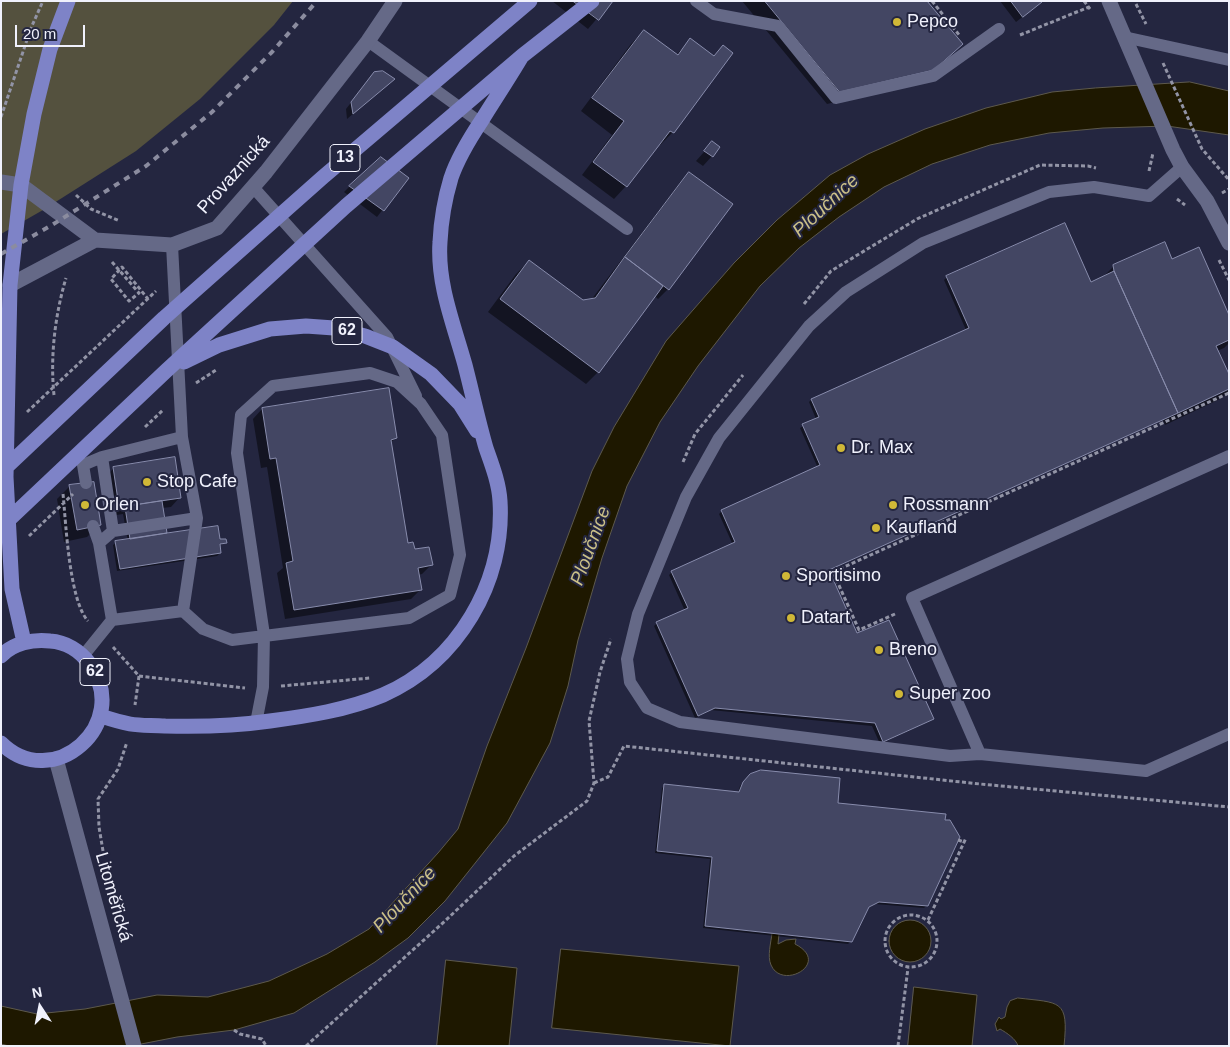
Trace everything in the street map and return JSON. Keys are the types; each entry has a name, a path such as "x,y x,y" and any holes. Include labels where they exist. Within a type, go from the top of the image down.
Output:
{"main road":[{"path":"24,642 12,589 6,477 10,284 21,185 34,114 50,49 68,1"},
{"name":"13","path":"1,472 179,305 323,177 530,1"},
{"name":"13","path":"1,528 168,370 346,206 522,56 592,1"},
{"path":"486,448 449,312 443,281 440,244 444,208 451,177 465,147 522,56"},
{"name":"62","path":"100,716 131,724 201,727 256,723 307,716 346,707 384,695 444,654 466,628 482,598 494,566 501,530 500,498 494,471 486,448 460,404 431,374 393,347 365,336 334,328 306,326 270,329 219,345 168,370"},
{"name":"62","path":"1,656 24,642 56,641 70,646 83,656 96,673 102,694 100,716 91,736 75,750 56,759 31,760 8,750 1,743"}],"street":[{"name":"Provaznická","path":"95,240 172,246 217,228 253,187 368,41 395,1"},
{"path":"1109,1 1173,150 1182,167 1207,201 1229,244"},
{"path":"1,182 21,185 95,240 10,284"},
{"name":"Litoměřická","path":"56,759 134,1046"}],"lane":[{"path":"696,1 714,14 778,26 836,98 933,76 999,29"},
{"path":"368,41 627,229"},
{"path":"1127,43 1229,60"},
{"path":"1182,167 1149,196 1094,187 1049,192 923,243 846,292 808,326 719,438 686,497 638,614 626,658 630,682 647,708 680,722 950,756 980,754 1146,771 1229,734"},
{"path":"253,187 387,337 419,403"},
{"path":"172,246 182,437 197,518 183,611"},
{"path":"83,656 112,620 183,611 203,629 232,640 264,635 409,618 450,595 460,555 442,434 419,403 397,382 370,373 273,386 241,415 237,452 264,635 263,688 256,723"},
{"path":"86,484 83,465 102,457 182,437"},
{"path":"980,754 912,598 1229,456"},
{"path":"102,457 113,531"},
{"path":"99,542 113,531 197,518"},
{"path":"93,526 99,542 112,620"}],"path":[{"path":"1,118 31,28 43,1"},
{"path":"932,1 964,40"},
{"path":"1136,4 1146,26"},
{"path":"1020,35 1089,8"},
{"path":"1166,68 1202,149 1229,180"},
{"path":"1148,174 1154,147"},
{"path":"801,307 831,271 917,219 1040,165 1088,166 1105,170"},
{"path":"76,195 90,209 124,222"},
{"path":"112,262 116,267 122,273 139,293 129,301 111,279 116,273 122,268 148,299"},
{"path":"22,416 161,286"},
{"path":"190,387 222,367"},
{"path":"680,470 695,434 746,372"},
{"path":"895,614 859,630 833,572 1229,393"},
{"path":"139,432 168,405"},
{"path":"23,542 74,494"},
{"path":"306,1046 514,856 587,801 594,783 589,721 600,672 612,635"},
{"path":"104,856 99,827 98,799 118,769 127,740"},
{"path":"594,783 608,777 624,746 980,784 1229,807"},
{"path":"928,920 965,840 958,840"},
{"path":"905,915 928,920 937,936 934,954 930,961 920,967 908,968 891,957 886,949 884,940 886,930 892,922 905,915"},
{"path":"898,1046 908,968"},
{"path":"234,1030 240,1034 262,1039 266,1046"}],"shaded area":[{"path":"1,1 293,1 274,25 200,99 136,151 43,210 1,234"}],"water":[{"name":"Ploučnice","path":"1190,82 1229,91 1229,135 1167,126 1103,128 1049,133 990,145 932,164 884,187 839,217 799,248 760,286 698,366 660,422 627,486 602,558 578,640 568,686 550,743 507,823 445,901 408,938 375,962 294,1013 234,1030 177,1037 131,1046 9,1046 1,1044 1,1006 37,1014 85,1009 157,995 208,997 269,981 327,954 369,929 458,829 487,746 592,471 614,427 666,341 734,263 777,220 830,175 868,154 925,129 986,108 1052,92"},
{"path":"914,920 922,923 928,929 931,941 928,953 922,959 906,962 898,959 892,953 889,937 892,929 898,923"},
{"path":"772,933 779,934 778,944 786,940 796,939 795,944 805,951 808,959 807,966 793,975 777,972 771,965 769,954"},
{"path":"561,949 739,966 730,1046 552,1028"},
{"path":"446,960 517,968 509,1046 437,1046"},
{"path":"914,987 977,995 972,1046 908,1046"},
{"path":"1018,998 1044,1001 1059,1006 1063,1011 1065,1019 1064,1046 1018,1046 1008,1034 1000,1029 997,1031 995,1024 999,1017 1001,1019 1005,1017 1010,1001"}],"building":[{"path":"573,1 613,1 599,20"},
{"path":"765,1 927,1 963,44 934,70 840,92"},
{"path":"1011,1 1041,1 1042,2 1023,17"},
{"path":"644,30 678,55 690,38 714,56 723,45 733,53 674,133 670,131 627,187 593,162 624,121 592,98"},
{"path":"383,71 395,79 353,114 351,102 374,72"},
{"path":"712,141 720,147 713,157 704,151"},
{"path":"381,157 409,178 384,211 349,186"},
{"path":"689,172 733,204 669,290 625,257"},
{"path":"1065,223 1091,282 1114,271 1178,413 829,570 857,633 889,620 934,719 883,742 875,723 715,708 698,716 656,622 688,608 671,571 735,542 721,510 820,465 802,424 819,417 811,399 969,328 946,276"},
{"path":"1165,242 1172,259 1199,247 1229,315 1229,340 1216,346 1229,374 1229,389 1178,413 1113,265"},
{"path":"625,257 663,286 599,373 500,299 529,260 583,300 595,298"},
{"path":"389,388 397,438 391,440 408,543 413,542 415,549 429,547 433,565 418,568 422,590 294,610 286,563 293,561 276,458 270,459 262,408"},
{"name":"Stop Cafe","path":"175,457 181,498 119,507 113,467"},
{"name":"Orlen","path":"94,482 101,525 77,530 69,485"},
{"path":"162,501 167,533 130,539 125,507"},
{"path":"218,526 220,539 226,539 227,543 220,544 221,553 120,569 115,541"},
{"path":"761,770 840,778 838,803 946,814 945,820 950,820 960,837 928,906 879,902 869,907 852,942 705,926 712,857 657,851 664,784 739,792 743,782 750,774"}],"railway":[{"path":"1,254 52,225 146,166 212,112 272,52 317,1"}],"place":[{"name":"Pepco","path":"897,22"},
{"name":"Dr. Max","path":"841,448"},
{"name":"Stop Cafe","path":"147,482"},
{"name":"Orlen","path":"85,505"},
{"name":"Rossmann","path":"893,505"},
{"name":"Kaufland","path":"876,528"},
{"name":"Sportisimo","path":"786,576"},
{"name":"Datart","path":"791,618"},
{"name":"Breno","path":"879,650"},
{"name":"Super zoo","path":"899,694"}]}
